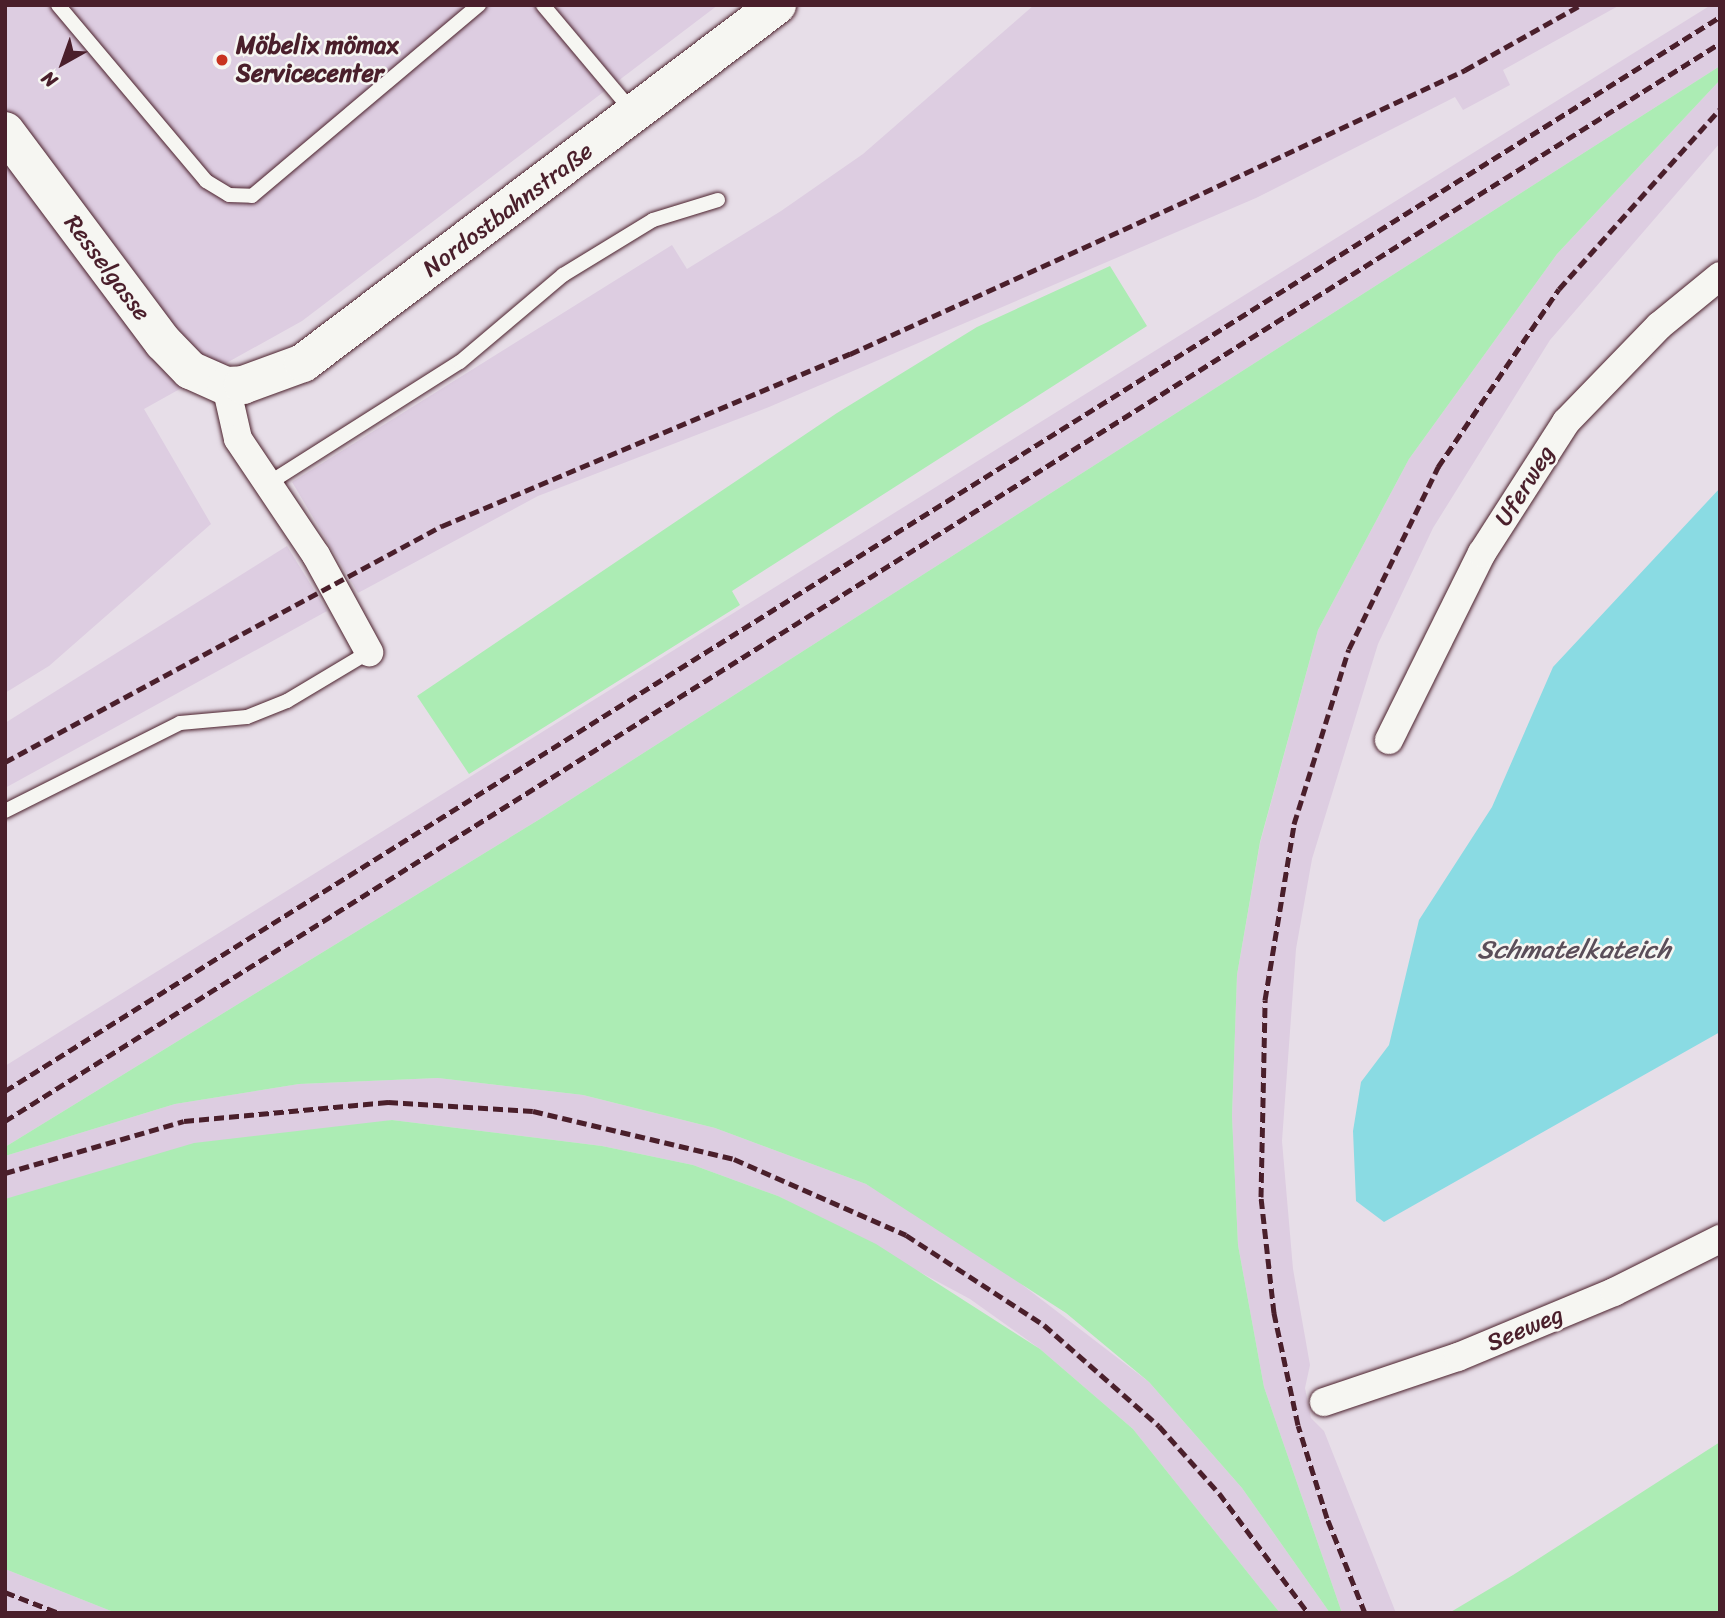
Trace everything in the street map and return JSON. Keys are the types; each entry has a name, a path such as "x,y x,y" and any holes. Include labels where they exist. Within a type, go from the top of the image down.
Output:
{"street":[{"name":"Nordostbahnstraße","path":"226,386 303,363 635,115 777,5"},
{"name":"Resselgasse","path":"5,131 163,342 190,370 226,386"},
{"name":"Uferweg","path":"1389,740 1482,553 1566,422 1659,326 1720,276"},
{"path":"226,386 238,439 269,483 369,652"},
{"name":"Seeweg","path":"1324,1402 1458,1357 1614,1292 1720,1239"}],"lane":[{"path":"58,5 206,181 229,195 252,196 480,5"},
{"path":"543,5 635,115"},
{"path":"269,483 460,362 562,275 653,220 718,201"},
{"path":"5,811 180,723 247,717 287,701 369,652"}],"shaded area":[{"path":"5,5 718,5 302,321 144,409 211,524 49,666 5,693"},
{"path":"1034,5 1620,5 1503,70 1510,85 1463,110 1455,97 1256,198 769,407 538,496 358,593 292,482 672,245 687,269 781,211 863,154"},
{"path":"1711,5 1720,5 1720,66 540,819 5,1147 5,1066"},
{"path":"1720,80 1720,143 1550,340 1433,528 1378,644 1312,859 1296,949 1282,1141 1293,1269 1310,1365 1305,1388 1311,1418 1324,1431 1396,1613 1342,1613 1264,1387 1238,1245 1232,1116 1237,975 1260,843 1318,630 1409,459 1557,254"},
{"path":"287,546 327,611 5,788 5,723"},
{"path":"438,1078 583,1095 715,1128 866,1184 977,1250 1149,1382 1242,1488 1330,1613 1280,1613 1133,1429 1040,1349 970,1299 778,1196 693,1165 602,1146 392,1120 5,1199 5,1156 175,1104 299,1084"},
{"path":"5,1569 116,1613 5,1613"}],"green space":[{"path":"1720,66 1720,80 1557,254 1409,459 1318,630 1260,842 1237,975 1232,1116 1238,1245 1264,1387 1342,1613 1330,1613 1242,1488 1149,1382 1066,1313 866,1184 715,1128 583,1095 438,1078 299,1084 175,1104 5,1156 5,1147 540,819"},
{"path":"1110,266 1147,326 732,591 740,605 469,774 417,696 837,413 977,327"},
{"path":"392,1120 602,1146 693,1165 778,1196 876,1244 1040,1349 1133,1429 1280,1613 116,1613 5,1569 5,1199 194,1143"},
{"path":"1720,1442 1720,1613 1449,1613 1513,1575"}],"water":[{"name":"Schmatelkateich","path":"1720,488 1720,1032 1384,1222 1356,1201 1353,1131 1361,1082 1389,1045 1419,920 1492,807 1553,667"}],"railway":[{"path":"5,762 442,526 850,354 1190,199 1465,70 1581,5"},
{"path":"5,1091 1720,17"},
{"path":"5,1121 1720,43"},
{"path":"1365,1613 1327,1518 1298,1425 1274,1313 1261,1197 1265,1000 1294,824 1349,649 1438,467 1559,289 1720,109"},
{"path":"5,1173 184,1121 388,1102 533,1111 734,1159 906,1235 1044,1325 1159,1426 1219,1493 1308,1613"},
{"path":"5,1592 59,1613"}],"place":[{"name":"Möbelix mömax Servicecenter","path":"222,60"}]}
